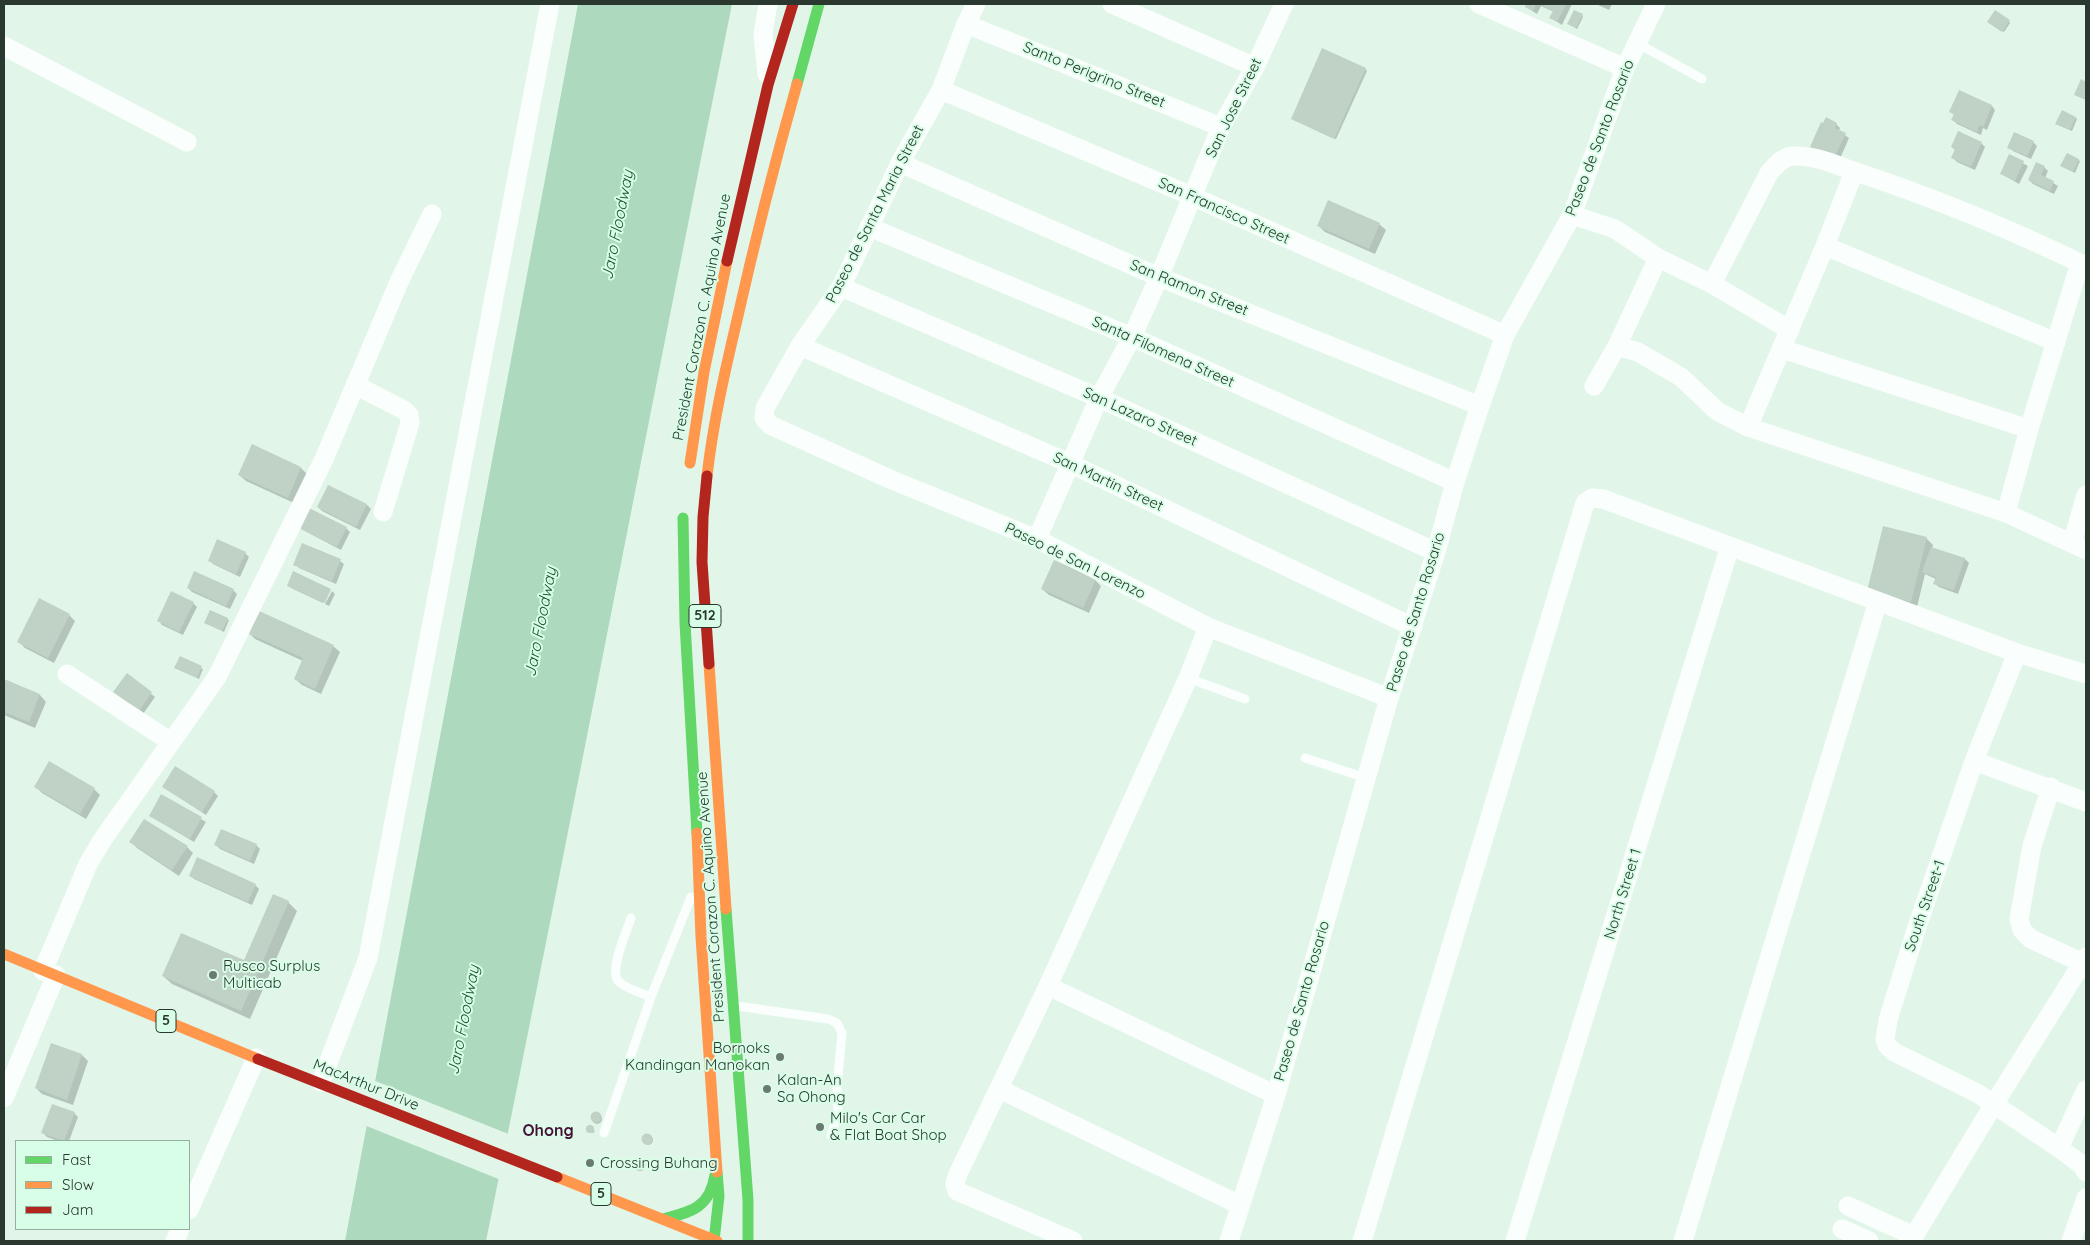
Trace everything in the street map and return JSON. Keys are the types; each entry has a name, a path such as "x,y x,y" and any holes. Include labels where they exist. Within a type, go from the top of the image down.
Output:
{"main road":[{"name":"President Corazon C. Aquino Avenue","path":"688,479 692,441 706,362 740,201 760,126 768,85 793,4"},
{"name":"President Corazon C. Aquino Avenue","path":"748,1241 748,1200 702,562 702,536 711,442 765,198 819,4"},
{"path":"760,126 761,134 767,140 775,139 782,133"},
{"name":"President Corazon C. Aquino Avenue","path":"684,508 682,562 701,937 719,1196 715,1241"},
{"name":"President Corazon C. Aquino Avenue","path":"699,681 708,640"},
{"name":"President Corazon C. Aquino Avenue","path":"687,643 699,681"},
{"path":"699,681 705,748 713,897"},
{"name":"MacArthur Drive","path":"4,954 256,1058 715,1241"},
{"path":"681,1241 668,1222 691,1212 705,1202 714,1189 716,1167"},
{"path":"748,1200 753,1220 761,1233"}],"street":[{"path":"325,1084 368,958 550,4"},
{"path":"768,4 763,34 768,85"},
{"name":"Paseo de Santa Maria Street","path":"764,418 764,408 800,346 841,286 900,163 940,90 966,24 976,4"},
{"path":"1112,4 1255,67"},
{"name":"San Jose Street","path":"1037,539 1099,398 1132,337 1159,277 1222,127 1255,67 1284,4"},
{"path":"1479,4 1625,68"},
{"name":"Paseo de Santo Rosario","path":"1229,1241 1276,1095 1389,698 1413,627 1455,482 1480,406 1505,335 1572,215 1625,68 1656,4"},
{"name":"Santo Perigrino Street","path":"966,24 1222,127"},
{"path":"4,46 187,142"},
{"name":"San Francisco Street","path":"940,90 1194,197 1505,335"},
{"path":"1712,284 1769,173 1781,160 1793,156 1823,160 1985,220 2083,264 2029,429 2006,513"},
{"name":"San Ramon Street","path":"900,163 1159,277 1480,406"},
{"path":"1748,427 1826,246 1854,172"},
{"path":"4,1098 88,864 103,839 217,678 324,458 399,282 432,214"},
{"path":"1572,215 1615,229 1658,258 1712,284 1790,330"},
{"name":"Santa Filomena Street","path":"869,227 1132,337 1455,482"},
{"path":"1826,246 2056,342"},
{"path":"1594,386 1617,346 1658,258"},
{"name":"San Lazaro Street","path":"841,286 1099,398 1436,552"},
{"name":"San Martin Street","path":"800,346 1069,463 1413,627"},
{"path":"1617,346 1638,352 1681,377 1717,411 1748,427 2006,513 2079,547 2086,495"},
{"path":"1782,349 2029,429"},
{"path":"355,386 404,410 409,415 410,423 383,512"},
{"name":"Paseo de San Lorenzo","path":"764,418 770,426 892,480 1037,539 1208,627 1389,698"},
{"path":"1362,1241 1585,503 1592,498 1602,499 2017,653 2086,674"},
{"name":"North Street 1","path":"1516,1241 1730,546"},
{"path":"1683,1241 1878,601"},
{"path":"1073,1241 957,1191 955,1184 957,1176 1048,986 1188,678 1208,627"},
{"name":"South Street-1","path":"2017,653 1974,761 1916,930 1888,1020 1886,1039 1887,1045 1894,1052 1945,1076 1994,1104 2059,1148 2082,1165 2086,1172"},
{"path":"67,674 171,742"},
{"path":"1974,761 2050,787 2086,802"},
{"path":"1848,1206 1912,1239 2085,960 2031,939 2022,930 2019,919 2032,846 2050,787"},
{"path":"1048,986 1276,1095"},
{"path":"190,1208 256,1058"},
{"path":"999,1089 1240,1205"},
{"path":"2059,1148 2086,1090"},
{"path":"2071,1241 2086,1198"},
{"path":"1842,1229 1869,1241"}],"lane":[{"path":"1637,43 1702,79"},
{"path":"1188,678 1245,700"},
{"path":"1305,758 1366,778"},
{"path":"604,1133 651,997 699,875"},
{"path":"632,918 614,974 618,982 651,997"},
{"path":"734,1006 828,1019 837,1023 842,1033 837,1087 839,1100 838,1113 831,1136"}],"water":[{"name":"Jaro Floodway","path":"578,4 732,4 486,1241 345,1241"}],"pier":[{"path":"373,1080 511,1135 501,1180 364,1125"}],"building":[{"path":"1526,4 1536,4 1533,11 1525,7"},
{"path":"1539,4 1566,4 1557,22 1549,18 1553,11"},
{"path":"1574,10 1583,14 1576,28 1567,24"},
{"path":"1995,10 2010,20 2002,32 1987,22"},
{"path":"1322,48 1366,68 1334,139 1291,119"},
{"path":"2081,79 2086,82 2085,99 2074,95"},
{"path":"1959,90 1992,105 1983,127 1979,125 1977,132 1951,120 1954,114 1949,112"},
{"path":"2062,110 2076,117 2070,130 2055,124"},
{"path":"1826,117 1837,123 1835,128 1846,133 1834,158 1810,147 1821,122 1823,123"},
{"path":"1958,131 1982,142 1971,167 1951,158 1955,149 1951,147"},
{"path":"2014,132 2034,141 2027,156 2007,148"},
{"path":"2067,153 2079,159 2073,172 2060,166"},
{"path":"2009,154 2024,161 2015,181 2000,174"},
{"path":"2036,162 2045,166 2041,175 2054,181 2050,191 2028,180"},
{"path":"1328,200 1380,223 1369,249 1317,226"},
{"path":"252,444 301,467 288,498 238,475"},
{"path":"328,485 367,504 356,527 317,507"},
{"path":"307,507 347,527 337,547 297,527"},
{"path":"1883,526 1927,537 1911,602 1867,591"},
{"path":"217,539 246,552 236,574 208,561"},
{"path":"302,543 341,559 332,581 293,565"},
{"path":"1931,547 1965,558 1954,590 1933,584 1936,577 1922,572"},
{"path":"1054,560 1096,579 1083,608 1041,589"},
{"path":"194,571 234,589 226,606 187,588"},
{"path":"293,571 331,589 325,603 287,586"},
{"path":"171,591 194,602 179,632 157,621"},
{"path":"39,598 70,614 48,658 17,642"},
{"path":"210,610 228,618 222,631 204,623"},
{"path":"257,610 334,645 315,689 294,679 303,658 247,633"},
{"path":"180,656 202,666 197,678 174,668"},
{"path":"127,673 152,692 139,711 113,692"},
{"path":"4,679 40,694 29,722 4,712"},
{"path":"49,761 95,788 80,814 34,787"},
{"path":"175,766 215,791 202,812 162,787"},
{"path":"161,794 202,817 190,839 149,816"},
{"path":"144,819 188,846 172,870 129,842"},
{"path":"221,829 257,844 250,861 214,845"},
{"path":"197,857 256,884 248,902 189,876"},
{"path":"273,894 289,901 241,1011 162,976 181,933 244,960"},
{"path":"51,1043 82,1054 67,1100 35,1088"},
{"path":"52,1104 75,1112 64,1140 41,1133"},
{"path":"594,1112 598,1112 601,1117 600,1121 594,1122 591,1119 591,1115"},
{"path":"590,1125 594,1129 590,1133 586,1129"},
{"path":"647,1133 653,1139 647,1145 641,1139"},
{"path":"641,1158 644,1159 644,1169 637,1170 634,1169 633,1162 634,1159"}],"traffic: fast":[{"path":"797,84 819,4"},
{"path":"683,518 685,623 697,833"},
{"path":"726,909 748,1200 748,1241"},
{"path":"714,1241 719,1196 717,1172"},
{"path":"663,1219 683,1214 704,1201 713,1186 715,1175"}],"traffic: slow":[{"path":"707,476 716,417 751,260 797,84"},
{"path":"690,463 704,372 727,261"},
{"path":"709,664 726,909"},
{"path":"697,833 701,937 717,1172"},
{"path":"4,954 258,1059"},
{"path":"557,1177 717,1241"}],"traffic: jam":[{"path":"727,261 768,85 793,4"},
{"path":"707,476 703,517 702,562 709,664"},
{"path":"258,1059 557,1177"}],"place":[{"name":"Rusco Surplus Multicab","path":"213,975"},
{"name":"Bornoks Kandingan Manokan","path":"780,1057"},
{"name":"Kalan-An Sa Ohong","path":"767,1089"},
{"name":"Milo's Car Car & Flat Boat Shop","path":"820,1127"},
{"name":"Crossing Buhang","path":"590,1163"}],"district":[{"name":"Ohong","path":"548,1131"}]}
